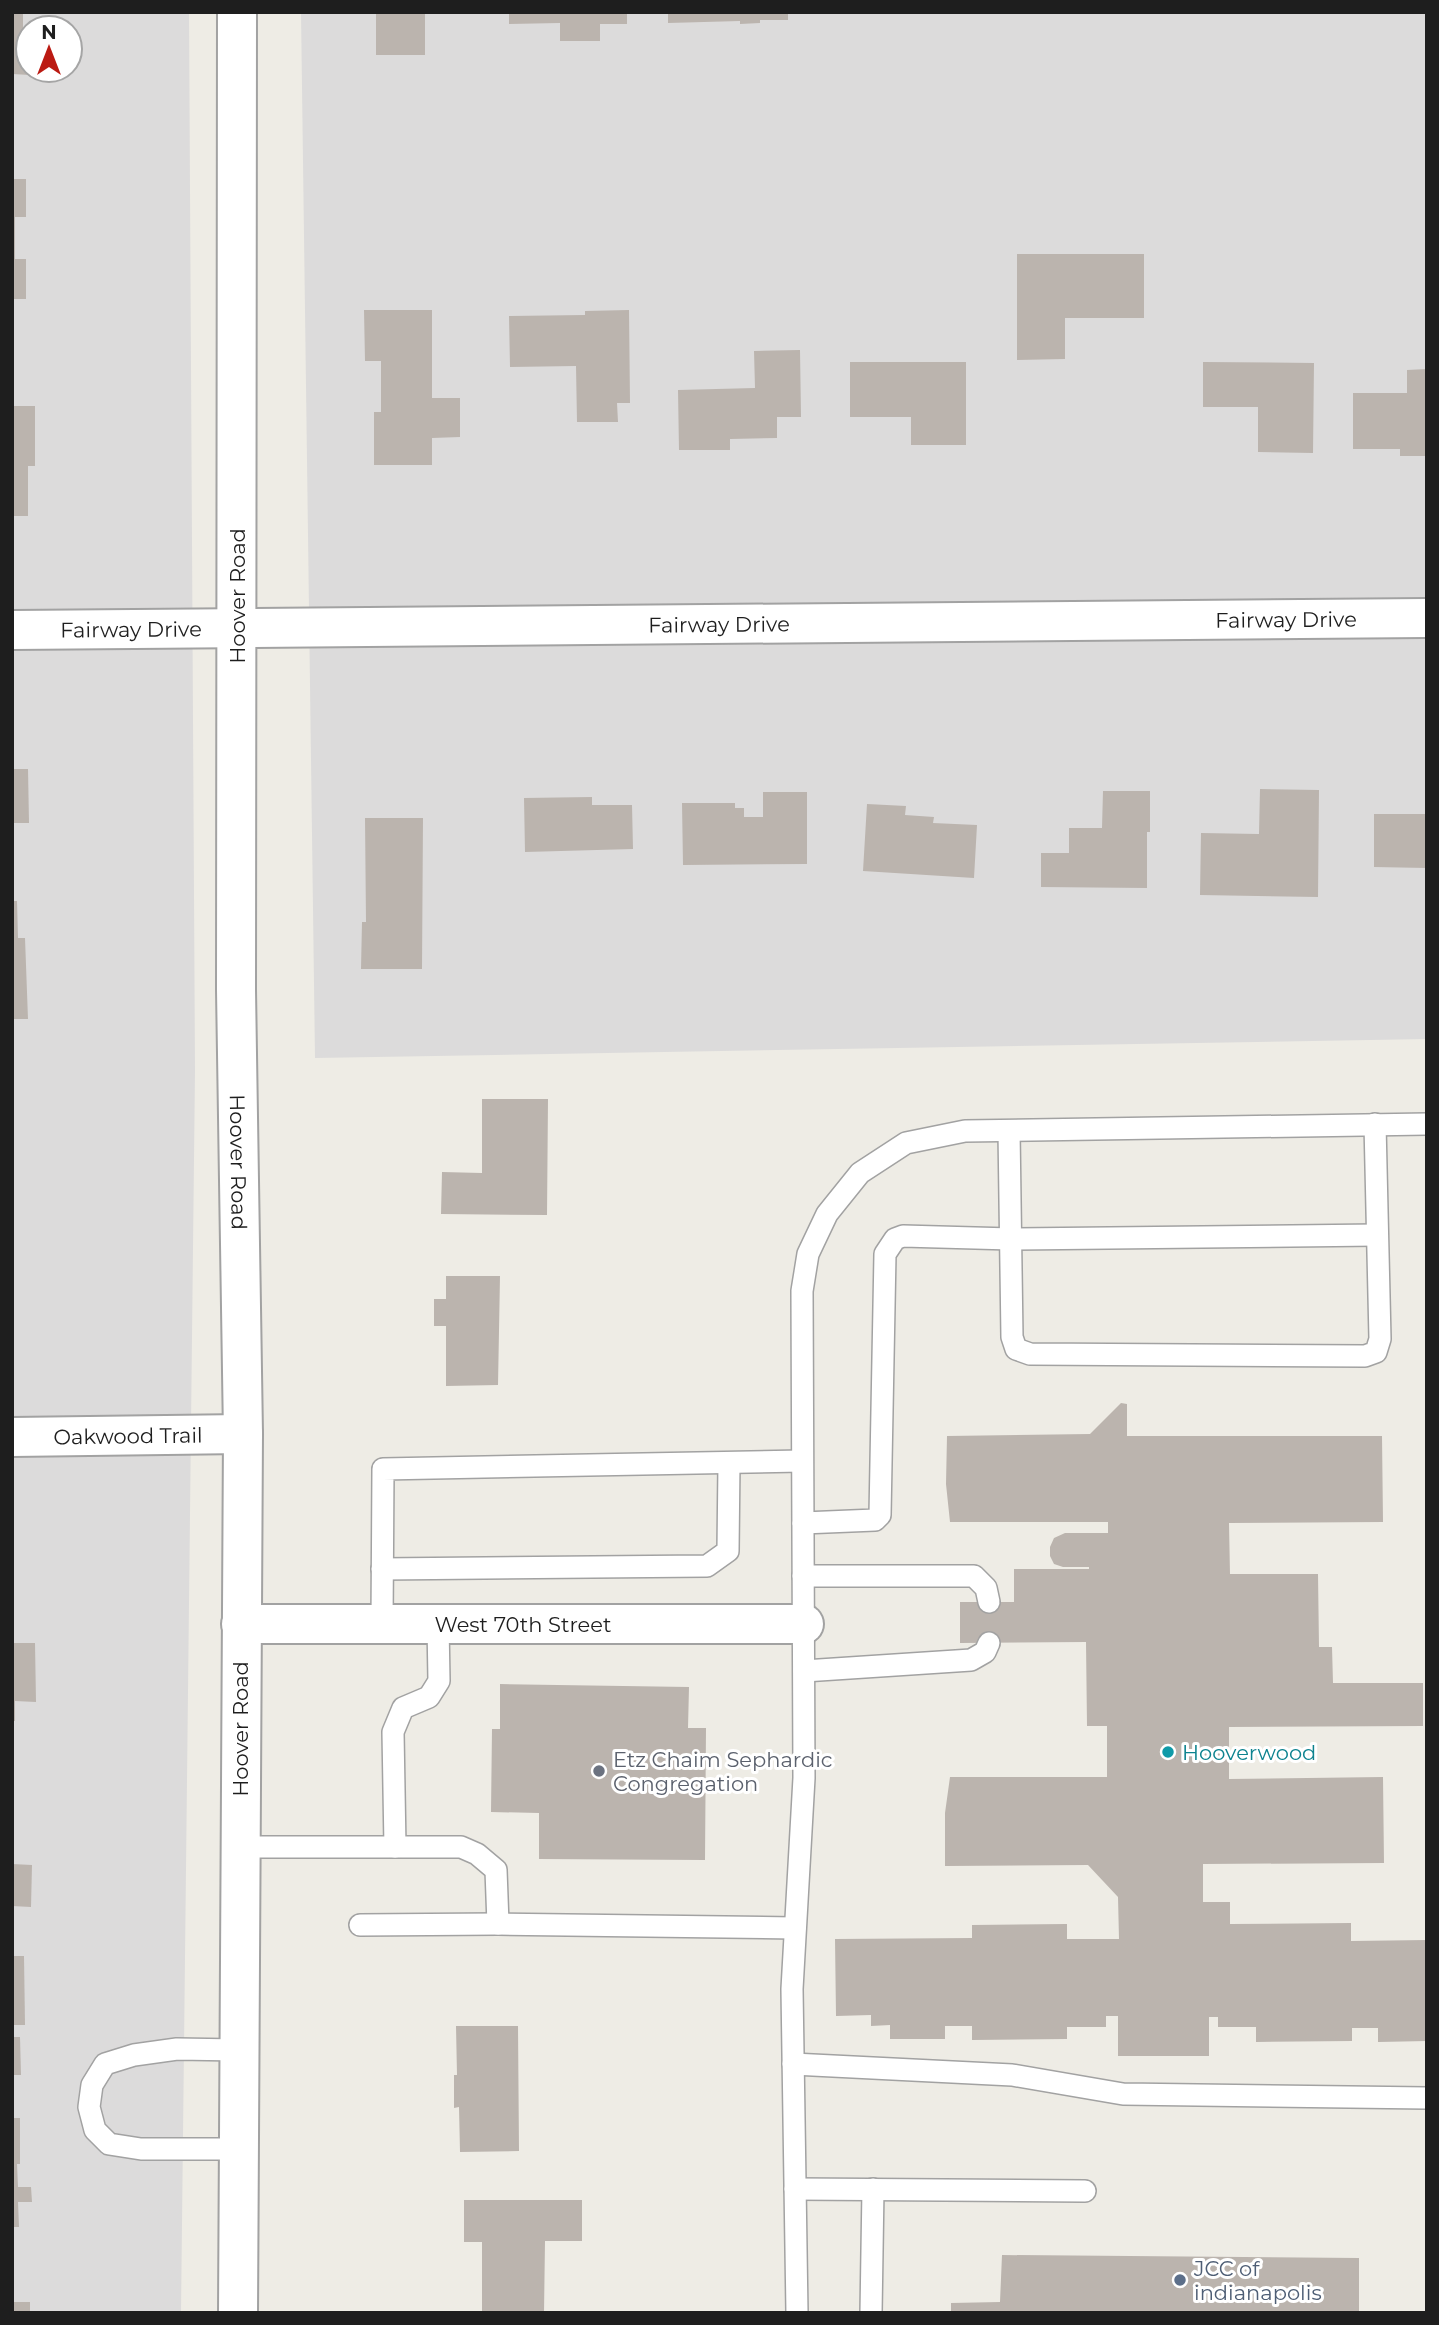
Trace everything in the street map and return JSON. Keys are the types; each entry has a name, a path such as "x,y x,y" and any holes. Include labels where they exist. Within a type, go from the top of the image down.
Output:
{"street":[{"name":"Hoover Road","path":"237,12 236,990 243,1434 237,2313"},
{"name":"Fairway Drive","path":"12,630 1427,618"},
{"name":"Oakwood Trail","path":"12,1437 243,1434"},
{"name":"West 70th Street","path":"241,1624 804,1624"}],"lane":[{"path":"1009,1130 1012,1337 1016,1349 1030,1354 1365,1356 1376,1352 1380,1339 1375,1124"},
{"path":"797,2313 792,1989 804,1778 802,1291 808,1254 827,1214 860,1173 906,1143 965,1131 1427,1124"},
{"path":"803,1523 875,1520 880,1515 885,1254 895,1239 1377,1235"},
{"path":"383,1624 383,1469 802,1461"},
{"path":"383,1569 707,1566 728,1551 729,1463"},
{"path":"803,1576 974,1576 986,1588 989,1602"},
{"path":"395,1847 393,1731 402,1708 429,1698 439,1681 438,1624"},
{"path":"804,1671 971,1660 985,1652 989,1643"},
{"path":"240,1847 461,1847 477,1854 496,1870 498,1924"},
{"path":"360,1926 498,1924 795,1928"},
{"path":"238,2149 141,2149 110,2144 95,2130 89,2107 92,2085 105,2064 134,2055 177,2049 239,2050"},
{"path":"793,2064 1012,2075 1123,2094 1427,2098"},
{"path":"795,2189 1085,2191"},
{"path":"871,2313 873,2189"}],"shaded area":[{"path":"12,12 189,12 195,1071 181,2313 12,2313"},
{"path":"301,12 1427,12 1427,1039 315,1058"}],"building":[{"path":"12,12 23,12 14,14 12,74"},
{"path":"376,12 425,12 425,55 376,55"},
{"path":"509,12 627,12 627,24 600,24 600,41 560,41 560,23 509,24"},
{"path":"668,12 788,12 788,20 760,20 760,23 740,24 740,21 668,23"},
{"path":"12,179 26,179 26,217 15,217 15,259 26,259 26,299 12,299"},
{"path":"1017,254 1144,254 1144,318 1065,318 1065,359 1017,360"},
{"path":"364,310 432,310 432,398 460,398 460,437 432,438 432,465 374,465 374,412 381,412 381,361 365,361"},
{"path":"629,310 630,403 617,403 618,422 577,422 576,366 510,367 509,316 585,315 585,311"},
{"path":"800,350 801,417 777,417 777,438 730,439 730,450 679,450 678,390 755,388 754,351"},
{"path":"850,362 966,362 966,445 911,445 911,417 850,417"},
{"path":"1203,362 1314,363 1313,453 1258,452 1258,407 1203,407"},
{"path":"1427,369 1427,456 1400,456 1400,449 1353,449 1353,393 1407,393 1407,370"},
{"path":"12,406 35,406 35,466 28,466 28,516 12,516"},
{"path":"12,769 28,769 29,823 12,823"},
{"path":"1260,789 1319,790 1318,897 1200,895 1201,833 1259,834"},
{"path":"1103,791 1150,791 1147,888 1041,887 1041,853 1069,853 1069,828 1102,828"},
{"path":"763,792 807,792 807,864 683,865 682,803 735,803 735,808 744,808 744,817 763,817"},
{"path":"592,797 592,805 632,805 633,849 525,852 524,798"},
{"path":"867,804 906,806 905,815 934,817 933,823 977,825 974,878 863,871"},
{"path":"1374,814 1427,814 1427,868 1374,867"},
{"path":"365,818 423,818 422,969 361,969 362,922 366,922"},
{"path":"12,901 17,901 18,938 25,938 28,1019 12,1019"},
{"path":"482,1099 548,1099 547,1215 441,1214 442,1172 482,1173"},
{"path":"446,1276 500,1276 498,1385 446,1386 446,1326 434,1326 434,1299 446,1299"},
{"name":"Hooverwood","path":"1121,1403 1127,1404 1127,1436 1382,1436 1383,1522 1229,1523 1230,1574 1318,1574 1319,1647 1332,1647 1333,1683 1423,1683 1423,1726 1229,1727 1229,1779 1383,1777 1384,1863 1203,1864 1203,1902 1230,1902 1230,1924 1351,1923 1351,1941 1427,1940 1427,2041 1378,2042 1378,2028 1352,2028 1352,2041 1256,2042 1256,2027 1218,2027 1218,2017 1209,2017 1209,2056 1118,2056 1118,2016 1106,2016 1106,2027 1067,2027 1067,2039 972,2040 972,2026 945,2026 945,2039 890,2039 890,2025 871,2026 871,2015 836,2016 835,1939 972,1938 972,1925 1067,1924 1067,1939 1119,1939 1118,1897 1088,1865 945,1866 945,1813 950,1777 1107,1777 1107,1726 1087,1726 1086,1642 960,1643 960,1602 1014,1602 1014,1569 1089,1569 1054,1564 1050,1547 1054,1538 1065,1533 1108,1533 1108,1522 950,1522 946,1484 947,1436 1090,1434"},
{"path":"12,1643 35,1643 36,1702 15,1701 15,1721 12,1721"},
{"name":"Etz Chaim Sephardic Congregation","path":"500,1684 689,1687 688,1728 706,1728 705,1860 539,1859 539,1813 491,1812 492,1729 500,1729"},
{"path":"12,1864 32,1865 31,1907 12,1906"},
{"path":"12,1956 24,1956 25,2025 12,2025"},
{"path":"456,2026 518,2026 519,2151 460,2152 459,2107 454,2108 454,2075 457,2075"},
{"path":"12,2037 20,2037 21,2075 12,2075"},
{"path":"12,2118 20,2118 18,2187 31,2187 32,2202 18,2202 19,2227 12,2227"},
{"path":"464,2200 582,2200 582,2241 545,2241 544,2313 482,2313 482,2242 464,2242"},
{"name":"JCC of indianapolis","path":"1002,2255 1359,2258 1359,2313 951,2313 951,2303 1000,2302"},
{"path":"12,2302 30,2302 30,2313 12,2313"}],"place":[{"name":"Hooverwood","path":"1168,1752"},
{"name":"Etz Chaim Sephardic Congregation","path":"599,1771"},
{"name":"JCC of indianapolis","path":"1180,2280"}]}
